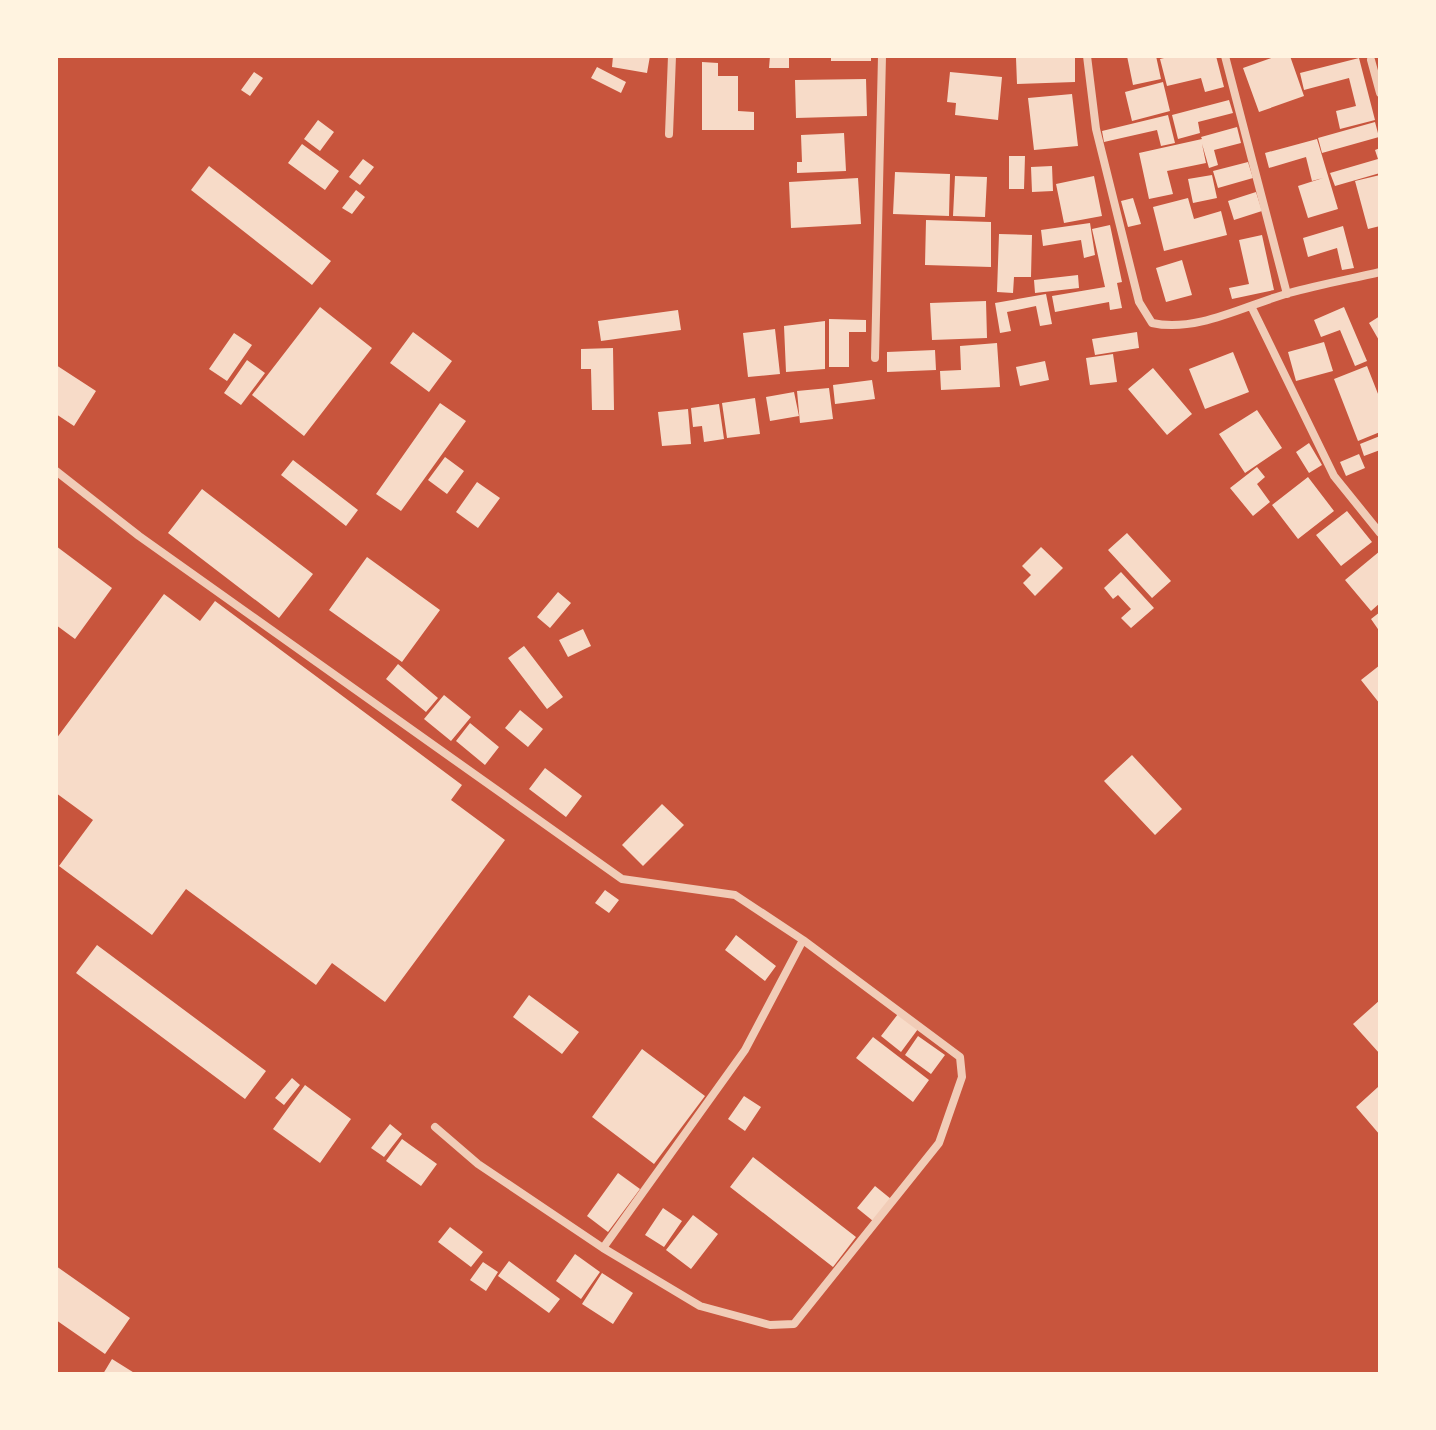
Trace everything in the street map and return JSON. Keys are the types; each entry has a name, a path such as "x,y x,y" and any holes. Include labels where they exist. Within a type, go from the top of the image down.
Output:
{"street":[{"path":"669,134 672,56"},
{"path":"875,358 882,56"},
{"path":"1087,56 1096,129 1139,302 1152,323 1172,328 1252,308 1287,294 1380,272"},
{"path":"1225,56 1287,294"},
{"path":"1371,60 1380,93"},
{"path":"1252,308 1334,476 1380,533"},
{"path":"56,471 139,536 622,879 735,895 803,940 960,1057 962,1077 939,1143 794,1324 770,1325 700,1306 603,1248 478,1164 435,1127"},
{"path":"603,1248 745,1050 803,940"}],"building":[{"path":"613,56 650,56 647,73 612,67"},
{"path":"770,56 789,56 789,68 769,68"},
{"path":"831,56 871,56 871,61 831,61"},
{"path":"1075,56 1075,82 1017,84 1016,58"},
{"path":"1127,56 1156,56 1161,79 1133,85"},
{"path":"1216,56 1224,87 1205,92 1201,78 1167,86 1160,59"},
{"path":"1277,56 1290,56 1304,96 1259,112 1243,68"},
{"path":"1359,58 1375,120 1340,129 1336,111 1356,106 1349,78 1304,90 1300,73"},
{"path":"702,62 718,63 718,76 738,76 738,111 754,112 754,130 702,130"},
{"path":"597,67 626,82 621,93 591,78"},
{"path":"254,72 263,78 250,96 241,90"},
{"path":"950,72 1002,77 998,120 955,115 956,103 947,102"},
{"path":"866,79 867,116 796,118 795,80"},
{"path":"1163,82 1170,111 1132,121 1125,92"},
{"path":"1072,94 1078,146 1034,150 1028,98"},
{"path":"1229,100 1233,113 1198,122 1200,133 1178,139 1172,115"},
{"path":"1168,115 1175,143 1161,146 1157,130 1104,142 1102,131"},
{"path":"318,120 334,132 320,151 304,139"},
{"path":"1375,122 1379,137 1322,153 1318,138"},
{"path":"1237,127 1241,143 1214,150 1218,165 1209,168 1202,144 1206,163 1167,171 1173,194 1149,199 1139,153 1202,139"},
{"path":"844,133 846,171 797,173 797,162 802,162 801,135"},
{"path":"1317,139 1338,209 1308,218 1298,186 1323,178 1312,181 1306,157 1269,168 1265,153"},
{"path":"302,144 339,171 325,190 288,163"},
{"path":"1380,148 1380,173 1335,186 1330,173 1378,159 1375,150"},
{"path":"1009,156 1025,156 1024,189 1009,189"},
{"path":"363,159 374,167 360,185 349,177"},
{"path":"1248,162 1253,178 1218,188 1213,171"},
{"path":"209,166 331,261 312,285 191,190"},
{"path":"1052,166 1053,191 1032,192 1031,167"},
{"path":"895,172 950,174 949,216 893,214"},
{"path":"1212,175 1217,198 1193,203 1188,179"},
{"path":"1380,175 1380,226 1368,229 1355,181"},
{"path":"955,176 987,177 985,217 953,216"},
{"path":"1094,176 1102,216 1064,223 1056,184"},
{"path":"858,178 861,224 791,228 789,182"},
{"path":"356,190 365,197 352,214 342,208"},
{"path":"1256,192 1262,211 1234,220 1228,201"},
{"path":"1133,198 1141,224 1128,227 1121,201"},
{"path":"1188,198 1194,219 1221,211 1227,235 1164,251 1153,207"},
{"path":"926,220 991,222 991,267 925,265"},
{"path":"1090,223 1095,255 1084,258 1081,240 1043,246 1041,230"},
{"path":"1110,225 1122,282 1117,283 1122,308 1110,310 1109,302 1055,312 1052,296 1105,287 1092,229"},
{"path":"1343,226 1354,268 1342,270 1337,248 1308,257 1303,238"},
{"path":"999,234 1032,235 1031,277 1014,277 1013,293 997,292"},
{"path":"1262,235 1274,290 1232,299 1229,288 1249,284 1239,240"},
{"path":"1182,260 1192,295 1166,302 1156,268"},
{"path":"1078,275 1079,288 1035,293 1034,280"},
{"path":"1046,294 1052,324 1040,326 1036,306 1007,312 1011,331 1000,333 995,303"},
{"path":"986,301 987,338 932,340 930,303"},
{"path":"320,307 372,348 304,436 252,395"},
{"path":"1344,307 1367,361 1355,366 1340,330 1321,337 1314,320"},
{"path":"678,310 681,330 601,341 598,321"},
{"path":"1380,316 1380,342 1369,323"},
{"path":"829,319 866,320 866,332 849,332 849,367 829,367"},
{"path":"825,321 825,369 786,372 784,326"},
{"path":"775,329 780,374 748,377 743,333"},
{"path":"413,332 452,361 429,392 390,363"},
{"path":"1137,332 1139,348 1095,355 1092,339"},
{"path":"234,333 252,345 227,381 209,369"},
{"path":"1324,342 1333,371 1296,381 1288,352"},
{"path":"997,343 1000,387 941,390 940,371 961,370 960,346"},
{"path":"613,348 614,410 592,410 591,369 581,369 581,349"},
{"path":"935,350 936,370 887,372 887,352"},
{"path":"1233,352 1249,392 1205,409 1189,369"},
{"path":"1113,354 1117,382 1090,385 1086,358"},
{"path":"247,360 265,373 241,405 224,393"},
{"path":"1045,361 1049,380 1020,386 1016,367"},
{"path":"56,365 96,391 74,426 56,414"},
{"path":"1367,366 1380,399 1380,432 1358,441 1334,379"},
{"path":"1153,368 1192,414 1167,435 1128,389"},
{"path":"872,380 875,399 835,404 833,385"},
{"path":"829,388 833,419 800,423 797,391"},
{"path":"794,392 799,416 770,421 766,397"},
{"path":"755,398 760,434 727,438 722,403"},
{"path":"440,403 466,421 401,511 376,494"},
{"path":"719,404 724,439 704,442 702,426 693,427 691,408"},
{"path":"688,409 691,444 662,446 658,412"},
{"path":"1257,410 1282,448 1245,473 1219,434"},
{"path":"1380,436 1380,450 1364,456 1360,444"},
{"path":"1309,443 1322,465 1309,473 1296,452"},
{"path":"1359,454 1365,468 1346,476 1340,462"},
{"path":"445,457 464,471 447,494 428,480"},
{"path":"293,460 358,510 346,526 281,475"},
{"path":"1257,467 1265,477 1257,484 1270,502 1253,516 1230,488"},
{"path":"1308,477 1334,511 1298,539 1272,505"},
{"path":"477,482 500,498 478,528 456,512"},
{"path":"202,489 313,574 279,618 168,533"},
{"path":"1347,511 1372,542 1341,566 1316,535"},
{"path":"1127,533 1171,581 1152,598 1108,550"},
{"path":"56,546 112,588 75,639 56,625"},
{"path":"1041,547 1063,568 1035,596 1023,583 1031,575 1022,566"},
{"path":"1380,551 1380,603 1371,611 1345,580"},
{"path":"367,557 440,610 402,662 329,610"},
{"path":"1121,572 1154,608 1131,628 1121,618 1131,609 1118,595 1113,599 1104,588"},
{"path":"558,592 571,603 550,628 537,617"},
{"path":"164,594 200,621 215,601 462,785 451,800 505,840 385,1002 332,963 316,985 186,889 152,935 59,866 93,820 56,793 56,739"},
{"path":"1380,612 1380,632 1371,619"},
{"path":"583,629 591,646 568,657 559,640"},
{"path":"524,646 563,697 547,709 508,658"},
{"path":"398,664 438,698 426,712 386,679"},
{"path":"1380,665 1380,704 1361,680"},
{"path":"444,695 471,717 451,741 424,719"},
{"path":"520,710 543,729 528,747 505,728"},
{"path":"470,723 499,747 485,765 456,741"},
{"path":"1132,755 1182,809 1155,835 1104,781"},
{"path":"545,768 582,796 566,817 529,789"},
{"path":"662,804 684,825 643,866 622,845"},
{"path":"605,890 619,900 609,913 595,903"},
{"path":"736,935 776,966 765,981 725,950"},
{"path":"97,945 266,1071 245,1099 76,973"},
{"path":"529,995 579,1032 562,1054 513,1017"},
{"path":"1380,1000 1380,1054 1353,1024"},
{"path":"898,1014 918,1029 901,1052 881,1036"},
{"path":"918,1036 945,1055 931,1074 905,1055"},
{"path":"873,1037 929,1080 913,1102 856,1058"},
{"path":"642,1049 705,1096 654,1164 592,1117"},
{"path":"292,1078 300,1085 284,1105 275,1098"},
{"path":"305,1085 351,1119 320,1163 273,1129"},
{"path":"1378,1087 1380,1089 1380,1135 1356,1107"},
{"path":"744,1096 761,1107 745,1131 728,1119"},
{"path":"390,1124 402,1134 384,1157 371,1148"},
{"path":"402,1139 437,1164 421,1186 386,1161"},
{"path":"753,1157 856,1237 833,1267 730,1187"},
{"path":"618,1173 640,1189 608,1232 587,1216"},
{"path":"875,1186 891,1199 873,1221 857,1208"},
{"path":"663,1208 682,1221 664,1247 645,1235"},
{"path":"693,1215 718,1234 691,1269 666,1250"},
{"path":"450,1227 483,1252 471,1267 438,1242"},
{"path":"575,1254 600,1272 581,1299 556,1281"},
{"path":"509,1261 560,1299 549,1313 498,1276"},
{"path":"483,1262 498,1272 486,1291 470,1280"},
{"path":"56,1266 130,1318 105,1354 56,1320"},
{"path":"602,1273 633,1293 613,1324 582,1304"},
{"path":"112,1359 136,1374 103,1374"}]}
